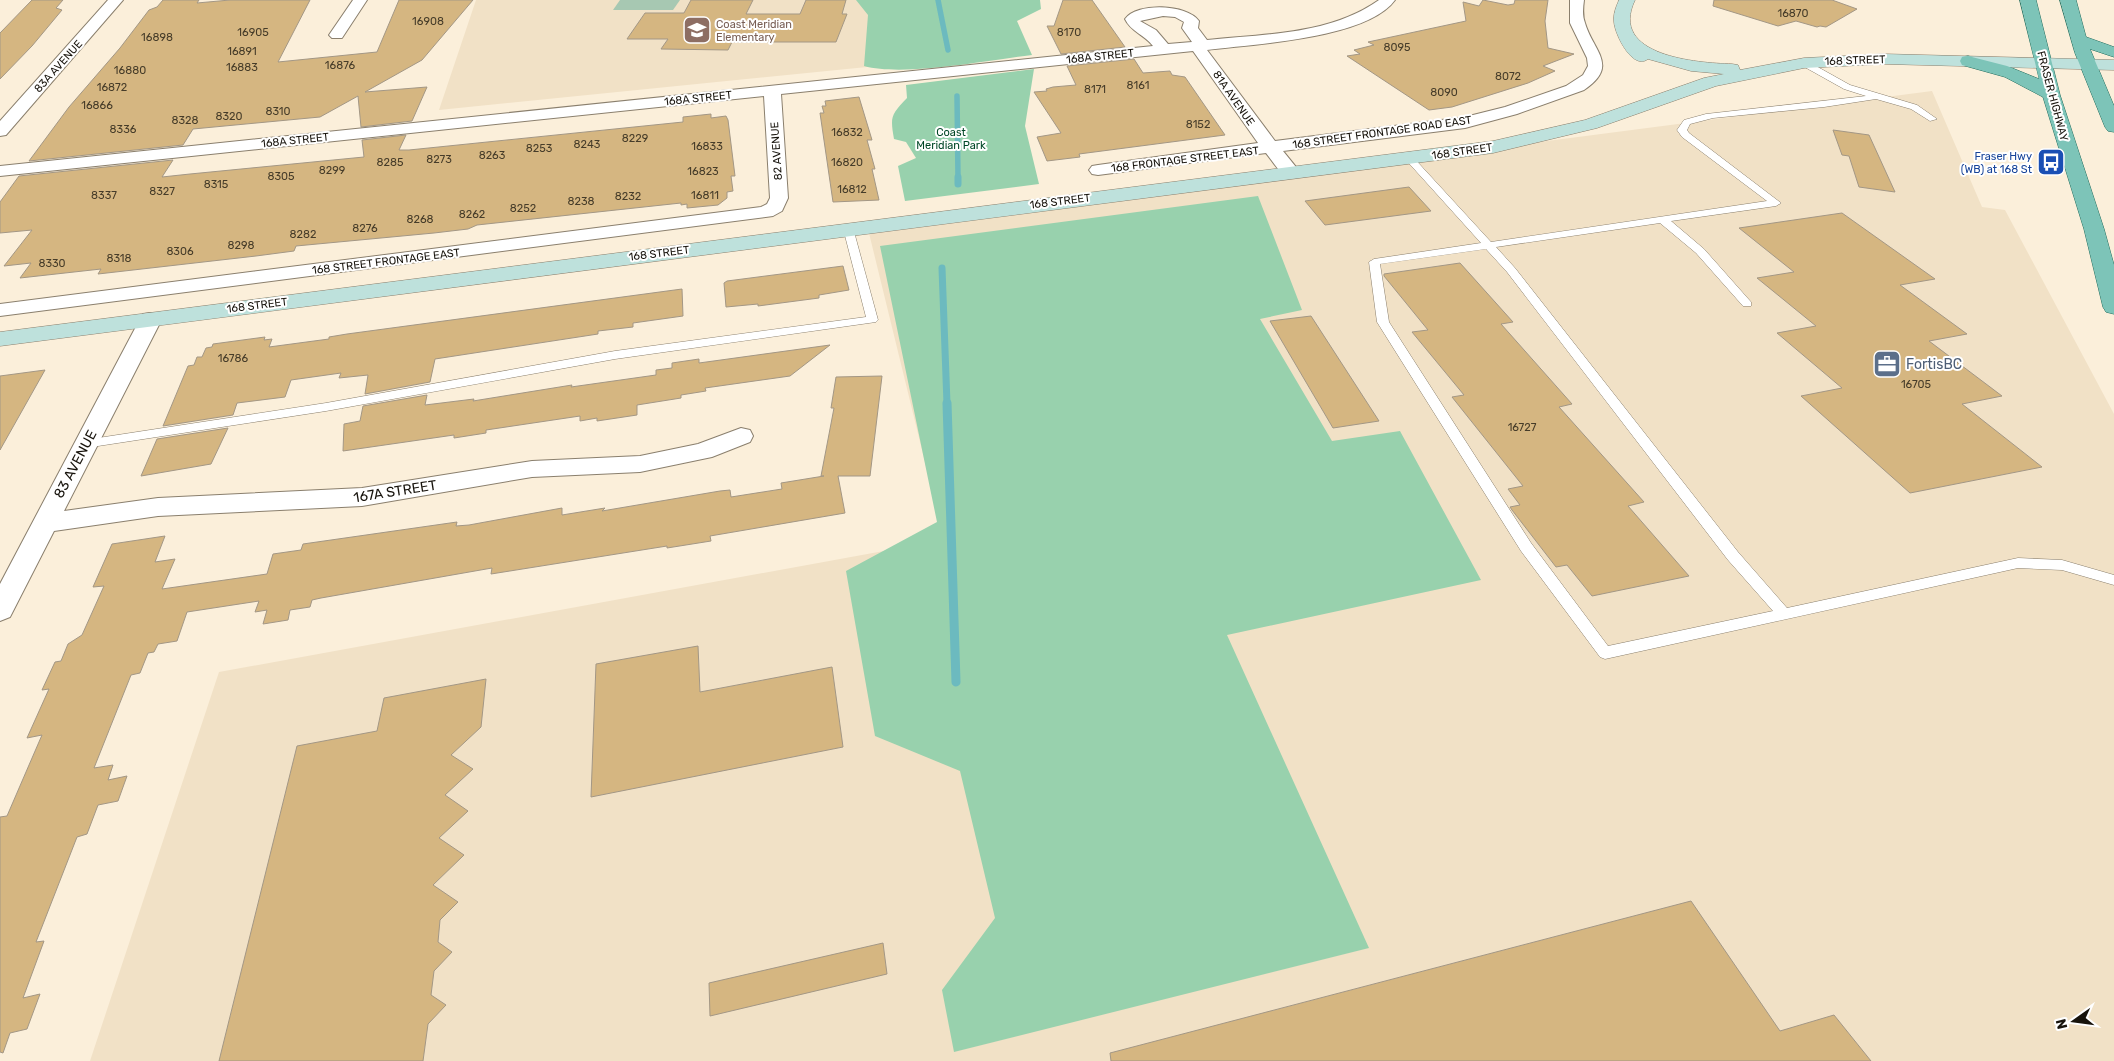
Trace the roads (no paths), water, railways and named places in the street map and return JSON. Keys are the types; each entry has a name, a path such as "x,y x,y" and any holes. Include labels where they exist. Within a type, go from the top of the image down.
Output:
{"main road":[{"path":"1627,0 1620,18 1622,30 1629,42 1642,57 1670,78 1691,88"},
{"name":"FRASER HIGHWAY","path":"2028,0 2050,95 2094,229 2114,307"},
{"path":"2068,0 2089,65 2114,127"},
{"path":"2080,40 2114,52"},
{"path":"1629,42 1644,52 1684,65 1756,70"},
{"name":"168 STREET","path":"0,339 848,228 1499,146 1557,134 1591,124 1691,88 1756,70 1804,62 1884,59 2114,65"},
{"path":"1968,61 2024,77 2050,95"}],"street":[{"name":"83A AVENUE","path":"0,131 116,0"},
{"path":"337,35 360,0"},
{"name":"168A STREET","path":"0,171 1200,46 1329,28 1364,16 1388,0"},
{"name":"168 STREET FRONTAGE ROAD EAST","path":"1272,147 1435,127 1487,118 1574,88 1590,77 1596,66 1595,56 1578,28 1575,15 1577,0"},
{"name":"81A AVENUE","path":"1165,50 1151,33 1134,25 1132,19 1142,14 1173,11 1188,16 1192,21 1190,28 1200,46 1255,128 1291,172"},
{"name":"82 AVENUE","path":"772,90 779,196 778,203 772,210"},
{"name":"168 FRONTAGE STREET EAST","path":"1098,170 1272,147"},
{"name":"168 STREET FRONTAGE EAST","path":"0,310 742,217 772,210"},
{"name":"83 AVENUE","path":"0,610 151,318"},
{"name":"167A STREET","path":"45,523 158,507 362,497 532,468 640,464 696,453 741,436"}],"lane":[{"path":"1804,62 1840,84 1873,96 1914,107 1933,119"},
{"path":"1873,96 1844,102 1824,102 1709,117 1687,122 1682,130 1685,135 1776,204 1374,262 1383,322 1526,547 1605,653 2018,563 2062,565 2114,580"},
{"path":"1409,158 1491,246 1733,556 1784,614"},
{"path":"1663,220 1700,251 1747,304"},
{"path":"85,444 326,407 615,355 872,320 848,228"}],"waterway":[{"path":"938,0 948,50"},
{"path":"957,96 958,178"},
{"path":"958,178 958,184"},
{"path":"942,268 947,404"},
{"path":"947,403 956,682"}],"place":[{"name":"Coast Meridian Elementary","path":"697,30"},
{"name":"Fraser Hwy (WB) at 168 St","path":"2051,162"},
{"name":"FortisBC","path":"1887,364"}],"park label":[{"name":"Coast Meridian Park","path":"951,138"}]}
